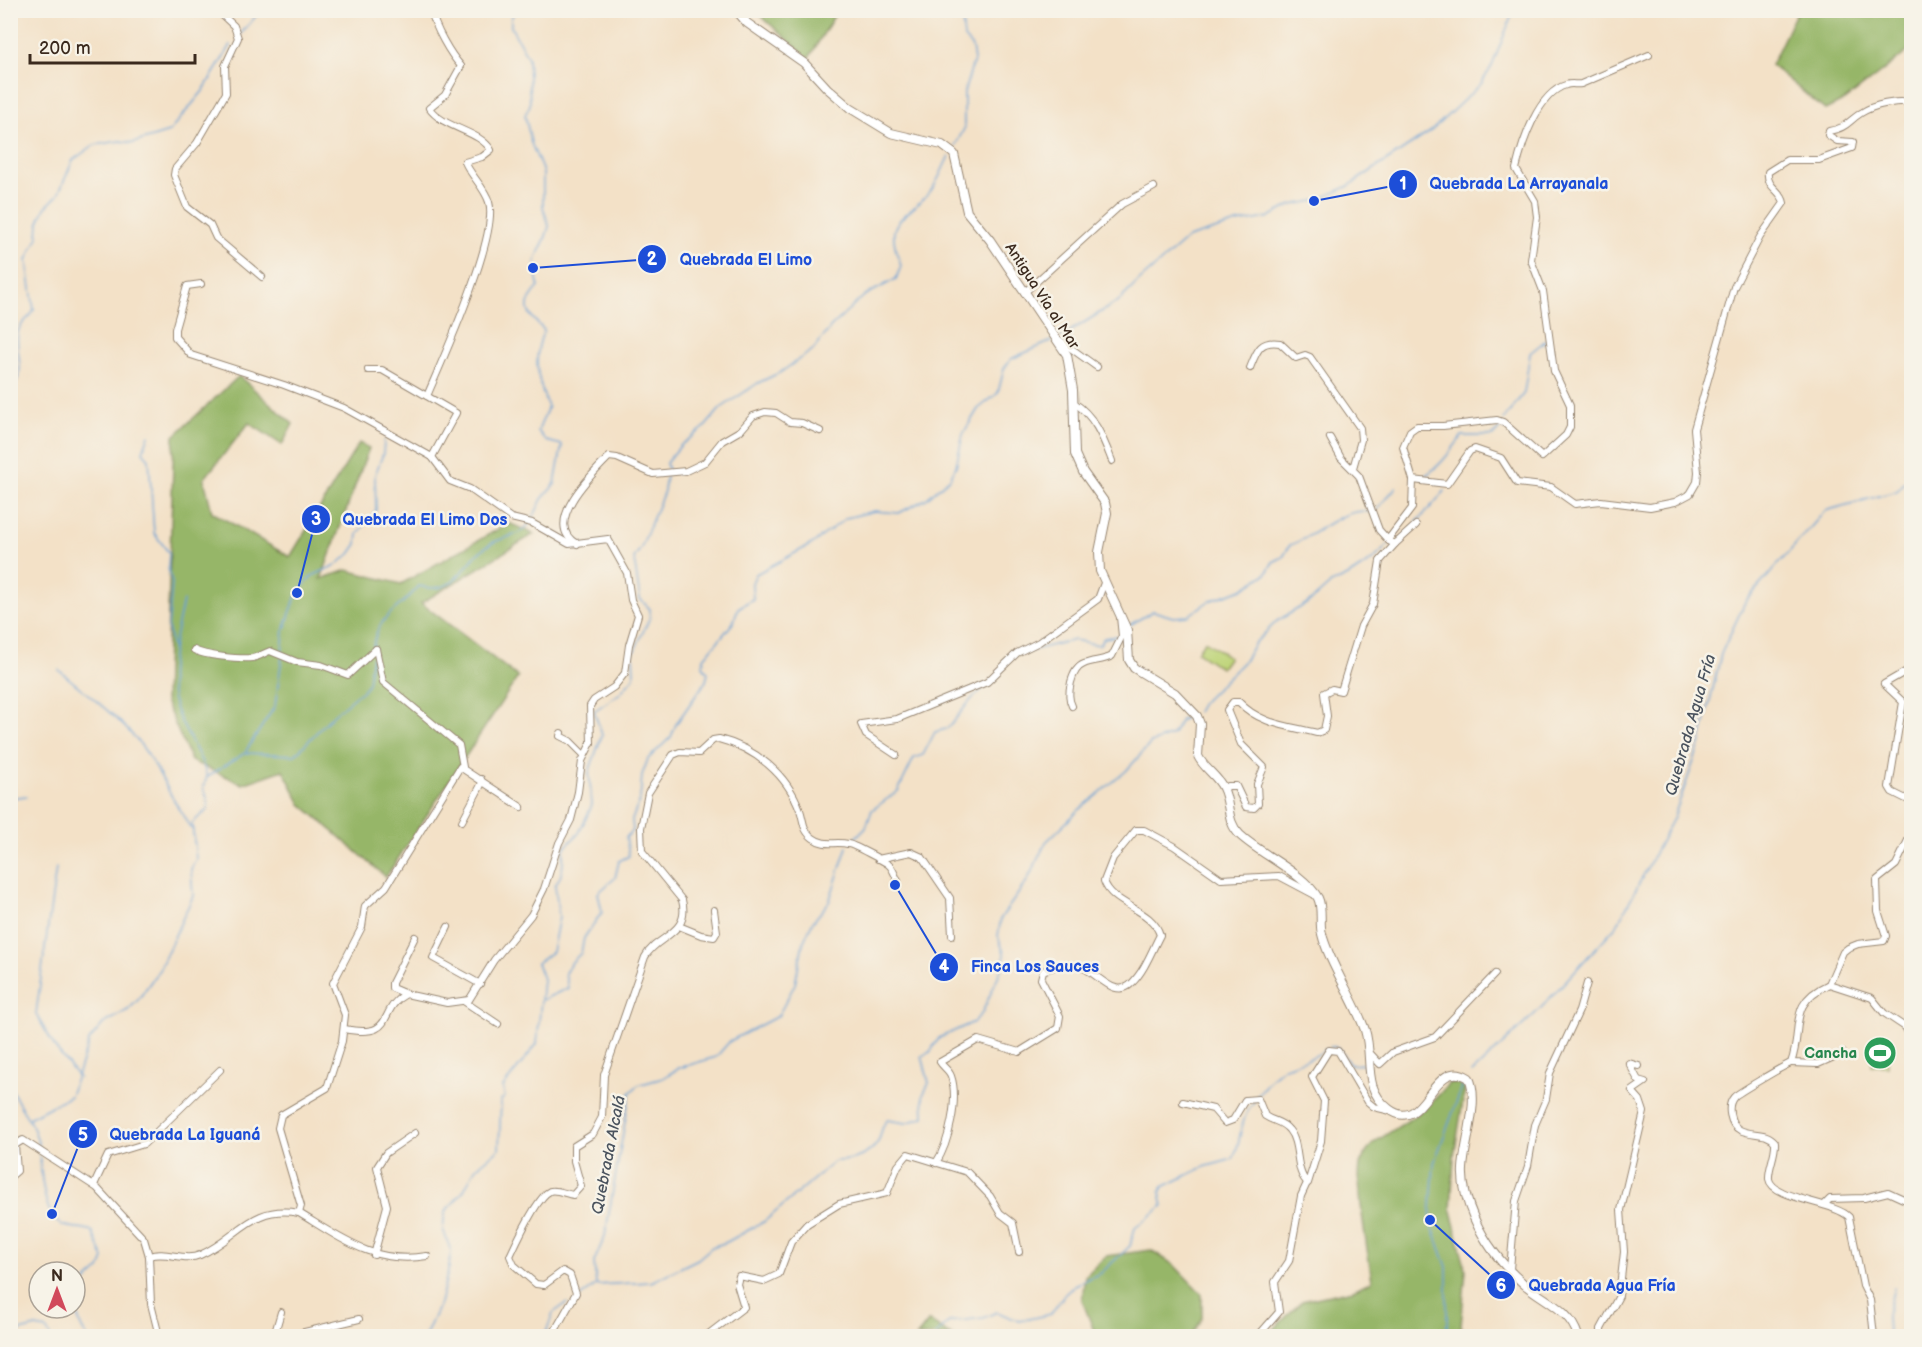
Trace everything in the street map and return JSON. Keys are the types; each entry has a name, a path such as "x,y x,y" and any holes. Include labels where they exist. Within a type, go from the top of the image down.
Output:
{"main road":[{"name":"Antigua Vía al Mar","path":"736,10 747,23 804,63 826,88 850,108 902,137 950,148 957,162 960,190 967,212 990,240 1025,292 1055,337 1070,366 1077,460 1098,490 1107,513 1099,552 1100,571 1127,630 1129,660 1134,668 1175,693 1197,716 1200,724 1198,756 1224,789 1235,830 1290,871 1316,895"},
{"path":"1316,895 1324,942 1365,1031 1371,1087 1391,1111 1404,1115 1416,1111 1436,1083 1448,1074 1456,1073 1469,1078 1472,1100 1463,1168 1464,1191 1485,1241 1538,1295 1569,1317 1578,1336"}],"street":[{"path":"174,10 187,10"},
{"path":"217,10 234,26 238,38 225,66 226,93 197,143 175,169 174,175 187,207 210,225 216,238 262,277"},
{"path":"427,396 462,315 486,234 489,203 465,162 482,157 491,150 467,133 439,120 429,108 445,95 461,66 451,57 448,45 438,30 431,10"},
{"path":"1392,543 1394,530 1412,511 1413,480 1403,447 1410,431 1417,426 1497,420 1503,422 1542,458 1566,435 1570,427 1570,405 1554,371 1543,291 1531,260 1537,208 1532,194 1516,174 1516,169 1535,112 1560,88 1569,84 1581,84 1649,55"},
{"path":"1413,480 1447,484 1455,469 1470,451 1475,449 1501,458 1517,483 1551,487 1575,504 1601,501 1650,507 1675,502 1690,494 1697,482 1698,472 1694,429 1734,287 1760,237 1784,203 1783,197 1770,184 1768,172 1787,160 1819,160 1852,148 1853,142 1833,139 1828,135 1829,131 1843,128 1869,109 1892,102 1911,102"},
{"path":"1025,292 1122,204 1154,187"},
{"path":"201,284 187,286 175,329 179,342 191,355 284,385 344,408 432,457 453,484 472,490 511,518 532,523 567,544 604,538 609,540 627,573 631,600 638,618 629,645 623,678 592,702 591,743 584,755 571,820 559,843 544,889 531,915 494,960 472,998 465,1002 447,1003 406,994 392,988 392,983 415,937"},
{"path":"1055,337 1096,367"},
{"path":"1250,368 1263,343 1280,343 1296,358 1305,355 1310,357 1358,424 1361,440 1353,468"},
{"path":"368,370 382,370 456,414 432,457"},
{"path":"1073,402 1084,408 1101,431 1112,461"},
{"path":"577,544 564,534 570,503 609,457 617,458 634,468 653,474 686,471 707,460 712,450 741,430 753,416 765,412 776,413 790,422 802,423 820,431"},
{"path":"1330,438 1341,458 1359,476 1379,530 1392,543"},
{"path":"1224,789 1228,786 1236,786 1246,807 1254,808 1258,804 1257,784 1264,770 1263,764 1238,738 1227,710 1233,702 1239,702 1262,720 1317,733 1324,730 1327,716 1324,693 1329,689 1341,691 1361,626 1372,604 1380,561 1392,543 1416,525"},
{"path":"896,755 866,735 861,724 897,719 987,682 1017,653 1039,642 1098,599 1104,583"},
{"path":"1072,706 1068,693 1078,668 1082,664 1112,656 1122,636 1120,617"},
{"path":"1911,644 1910,669 1884,684 1903,702 1889,787 1892,792 1911,802"},
{"path":"194,650 211,657 223,654 251,658 270,651 297,662 321,664 348,675 376,649 383,682 459,746 463,767 521,807"},
{"path":"561,733 560,736 570,741 584,755"},
{"path":"552,1336 576,1293 570,1275 563,1271 544,1285 536,1284 514,1265 510,1256 547,1192 573,1195 581,1186 574,1161 574,1146 593,1134 602,1117 604,1075 645,957 649,950 662,943 679,926 684,908 682,900 642,851 640,838 644,807 652,786 673,755 680,752 699,753 713,740 730,742 761,756 790,790 799,807 804,828 811,837 824,844 851,844 891,866 898,881"},
{"path":"299,1213 302,1206 278,1128 278,1120 281,1115 326,1090 344,1029 345,1011 333,983 362,927 365,906 386,887 459,767 463,767"},
{"path":"462,821 482,783 481,779"},
{"path":"936,1163 950,1132 953,1095 951,1073 940,1063 941,1060 978,1040 1019,1052 1058,1028 1059,1016 1041,979 1043,971 1064,965 1078,965 1109,986 1123,988 1132,983 1149,958 1161,934 1158,927 1107,888 1104,880 1113,858 1136,830 1144,830 1174,846 1221,879 1279,876 1316,895"},
{"path":"1791,1063 1803,1004 1818,989 1829,984 1843,952 1848,948 1858,944 1879,944 1886,939 1878,911 1877,880 1896,865 1911,832"},
{"path":"874,858 892,858 911,852 922,856 950,898 952,935"},
{"path":"679,926 701,935 714,937 717,932 714,910"},
{"path":"448,927 433,958 480,984"},
{"path":"1368,1050 1380,1064 1393,1052 1435,1037 1495,974"},
{"path":"1510,1269 1516,1201 1528,1166 1535,1125 1546,1100 1550,1073 1579,1011 1587,983"},
{"path":"1829,984 1872,998 1884,1013 1905,1027 1911,1039"},
{"path":"344,1029 364,1033 378,1028 406,994"},
{"path":"465,1002 498,1024"},
{"path":"1258,1336 1279,1312 1275,1282 1289,1261 1301,1196 1307,1183 1311,1181 1321,1142 1324,1101 1312,1077 1329,1050 1338,1051 1368,1102 1374,1107 1391,1111"},
{"path":"1843,1053 1818,1064 1791,1063 1734,1096 1730,1108 1731,1119 1740,1130 1765,1135 1775,1142 1769,1179 1773,1186 1784,1192 1846,1213 1851,1222 1863,1286 1870,1300 1875,1336"},
{"path":"1601,1336 1601,1329 1619,1296 1624,1252 1621,1210 1644,1112 1640,1100 1632,1091 1646,1082 1638,1080 1629,1063 1639,1066"},
{"path":"94,1185 108,1155 144,1144 220,1070"},
{"path":"1183,1102 1213,1109 1226,1123 1233,1120 1245,1100 1258,1099 1265,1116 1282,1123 1291,1132 1307,1183"},
{"path":"374,1255 387,1206 377,1167 386,1153 415,1133"},
{"path":"10,1177 17,1171 17,1142 24,1141 94,1185 138,1231 146,1243 149,1256 151,1304 159,1336"},
{"path":"706,1336 744,1306 736,1284 739,1276 764,1281 779,1274 792,1240 807,1224 846,1201 884,1194 905,1155 914,1154 936,1163 960,1168 978,1183 1000,1213 1013,1223 1019,1252"},
{"path":"1824,1205 1830,1199 1864,1198 1888,1192 1910,1202 1911,1222"},
{"path":"149,1256 159,1253 199,1256 263,1214 283,1211 299,1213 374,1255 411,1259 427,1256"},
{"path":"274,1336 281,1312"},
{"path":"288,1336 359,1319"}],"green space":[{"path":"755,11 837,11 809,58"},
{"path":"1797,11 1911,11 1911,49 1845,100 1825,110 1771,65"},
{"path":"239,376 293,424 282,445 249,423 204,479 212,512 290,557 359,443 369,448 321,579 347,570 401,584 509,523 534,534 421,603 518,677 386,877 301,804 283,770 243,784 191,761 165,701 174,436"},
{"path":"1205,641 1229,657 1221,668 1197,652"},
{"name":"Cancha","path":"1874,1041 1888,1041 1887,1066 1872,1065"},
{"path":"1457,1082 1465,1089 1454,1156 1451,1211 1466,1270 1460,1336 1267,1336 1302,1301 1353,1290 1372,1281 1359,1185 1361,1162 1376,1142 1424,1109 1449,1083"},
{"path":"1151,1250 1174,1265 1202,1294 1202,1318 1191,1336 1096,1336 1082,1300 1085,1276 1106,1256"},
{"path":"929,1321 952,1336 917,1336"}],"waterway":[{"path":"240,35 261,10"},
{"path":"515,10 511,19 511,27 528,58 530,105 525,115 531,143 543,172 543,207 549,226 536,260 539,287 528,304 533,319 544,330 538,350 537,368 548,407 538,431 546,441 562,445 555,484 542,499 532,520"},
{"path":"955,146 964,129 964,92 974,60 972,47 964,38 961,10"},
{"path":"1061,337 1120,300 1188,238 1237,223 1267,218 1292,205 1314,201 1347,187 1430,132 1481,84 1492,66 1514,10"},
{"path":"10,390 16,383 20,369 18,332 34,310 27,260 38,237 39,222 45,208 58,195 73,160 94,145 120,141 133,143 169,132 203,91 231,45"},
{"path":"668,470 666,463 681,445 704,428 721,408 814,349 831,327 864,296 896,279 901,266 894,238 897,223 932,189 949,156"},
{"name":"Quebrada Alcalá","path":"1504,419 1524,393 1530,353 1546,340"},
{"path":"542,1000 568,988 565,973 581,953 584,938 602,912 598,893 615,878 619,861 629,856 626,837 633,831 632,820 640,799 642,775 648,759 671,737 676,724 706,681 708,673 703,666 704,658 733,623 738,608 753,599 752,583 756,574 812,544 846,518 874,511 899,513 926,499 950,478 956,466 963,434 978,409 998,393 1004,369 1011,359 1052,341"},
{"name":"Quebrada Alcalá","path":"1420,478 1438,465 1462,436 1493,436 1502,425"},
{"path":"149,435 143,452 149,459 154,533 169,553 168,568 172,583 168,628 173,651"},
{"path":"282,653 284,631 297,593 312,576 336,565 350,554 357,544 358,534 376,510 375,475 383,454 384,441"},
{"name":"Quebrada Agua Fría","path":"1912,444 1909,451 1912,458"},
{"name":"Quebrada Agua Fría","path":"1472,1073 1539,1010 1617,925 1673,819 1700,744 1721,654 1745,602 1825,511 1897,491 1912,474"},
{"path":"425,1336 440,1303 449,1267 451,1251 443,1229 445,1212 463,1192 475,1169 499,1149 501,1100 505,1097 503,1087 537,1044 543,979 537,963 552,952 559,917 555,886 562,873 564,848 579,833 592,805 589,772 602,735 594,711 619,694 634,677 633,654 650,617 650,609 640,599 634,558 641,548 664,491 666,475"},
{"name":"Quebrada Alcalá","path":"1375,512 1396,487"},
{"path":"1417,522 1445,491"},
{"name":"Quebrada Alcalá","path":"1128,626 1153,611 1173,617 1188,616 1209,601 1242,589 1266,574 1273,562 1283,557 1290,545 1339,518 1360,511 1371,512"},
{"path":"373,649 378,628 419,586 432,588 452,581 482,549 517,534 529,524"},
{"path":"1197,712 1202,703 1244,661 1255,643 1277,621 1311,601 1329,585 1374,559 1388,545"},
{"path":"183,601 172,656 172,697 179,718 201,759 207,777"},
{"name":"Quebrada Alcalá","path":"1029,651 1074,640 1099,645 1104,638 1118,636"},
{"path":"246,751 275,706 282,657"},
{"path":"29,1118 70,1096 89,1041 103,1024 128,1010 138,1000 159,970 193,896 191,869 196,859 192,823 208,809 207,796 203,788 207,777 245,753 295,755 334,714 363,690 368,683 372,657"},
{"path":"59,670 108,711 135,738 192,828"},
{"name":"Quebrada Alcalá","path":"948,728 972,699 989,684"},
{"path":"576,1300 596,1285 651,1282 698,1259 712,1247 727,1242 765,1221 835,1161 864,1155 878,1142 887,1120 906,1123 924,1117 923,1095 929,1083 922,1056 930,1052 939,1038 974,1022 982,1013 1004,963 1004,953 998,936 1001,918 1027,881 1046,842 1079,810 1126,771 1151,743 1172,735 1181,720 1188,717"},
{"name":"Quebrada Alcalá","path":"851,842 866,827 872,810 898,791 914,758 923,755 935,732 946,729"},
{"path":"10,798 26,796"},
{"name":"Quebrada Alcalá","path":"596,1285 594,1262 605,1236 630,1093 638,1085 663,1078 679,1068 716,1057 730,1041 778,1016 795,984 803,943 812,923 829,902 847,847"},
{"path":"56,868 36,1014 56,1049 79,1078"},
{"path":"1330,1047 1337,1047 1350,1065 1365,1064"},
{"path":"1257,1096 1279,1071 1326,1049"},
{"path":"1380,1059 1390,1051"},
{"path":"10,1084 34,1130 39,1148"},
{"name":"Quebrada Agua Fría","path":"1447,1336 1447,1267 1430,1220 1434,1163 1463,1085"},
{"path":"935,1336 949,1322 983,1318 997,1312 1019,1321 1051,1314 1064,1295 1075,1285 1101,1273 1130,1246 1135,1228 1163,1206 1160,1192 1163,1187 1204,1167 1233,1159 1246,1114 1254,1102"},
{"path":"39,1153 46,1202 54,1219 64,1226 92,1231 104,1259 100,1269 79,1288 77,1307 79,1320 87,1336"},
{"path":"1888,1336 1887,1315 1894,1288"},
{"path":"545,1336 553,1313 567,1303"},
{"path":"16,1316 15,1328 20,1331 36,1327 46,1329 50,1336"}],"place":[{"name":"Quebrada La Arrayanala","path":"1314,201"},
{"name":"Quebrada El Limo","path":"533,268"},
{"name":"Quebrada El Limo Dos","path":"297,593"},
{"name":"Finca Los Sauces","path":"895,885"},
{"name":"Cancha","path":"1880,1053"},
{"name":"Quebrada La Iguaná","path":"52,1214"},
{"name":"Quebrada Agua Fría","path":"1430,1220"}]}
